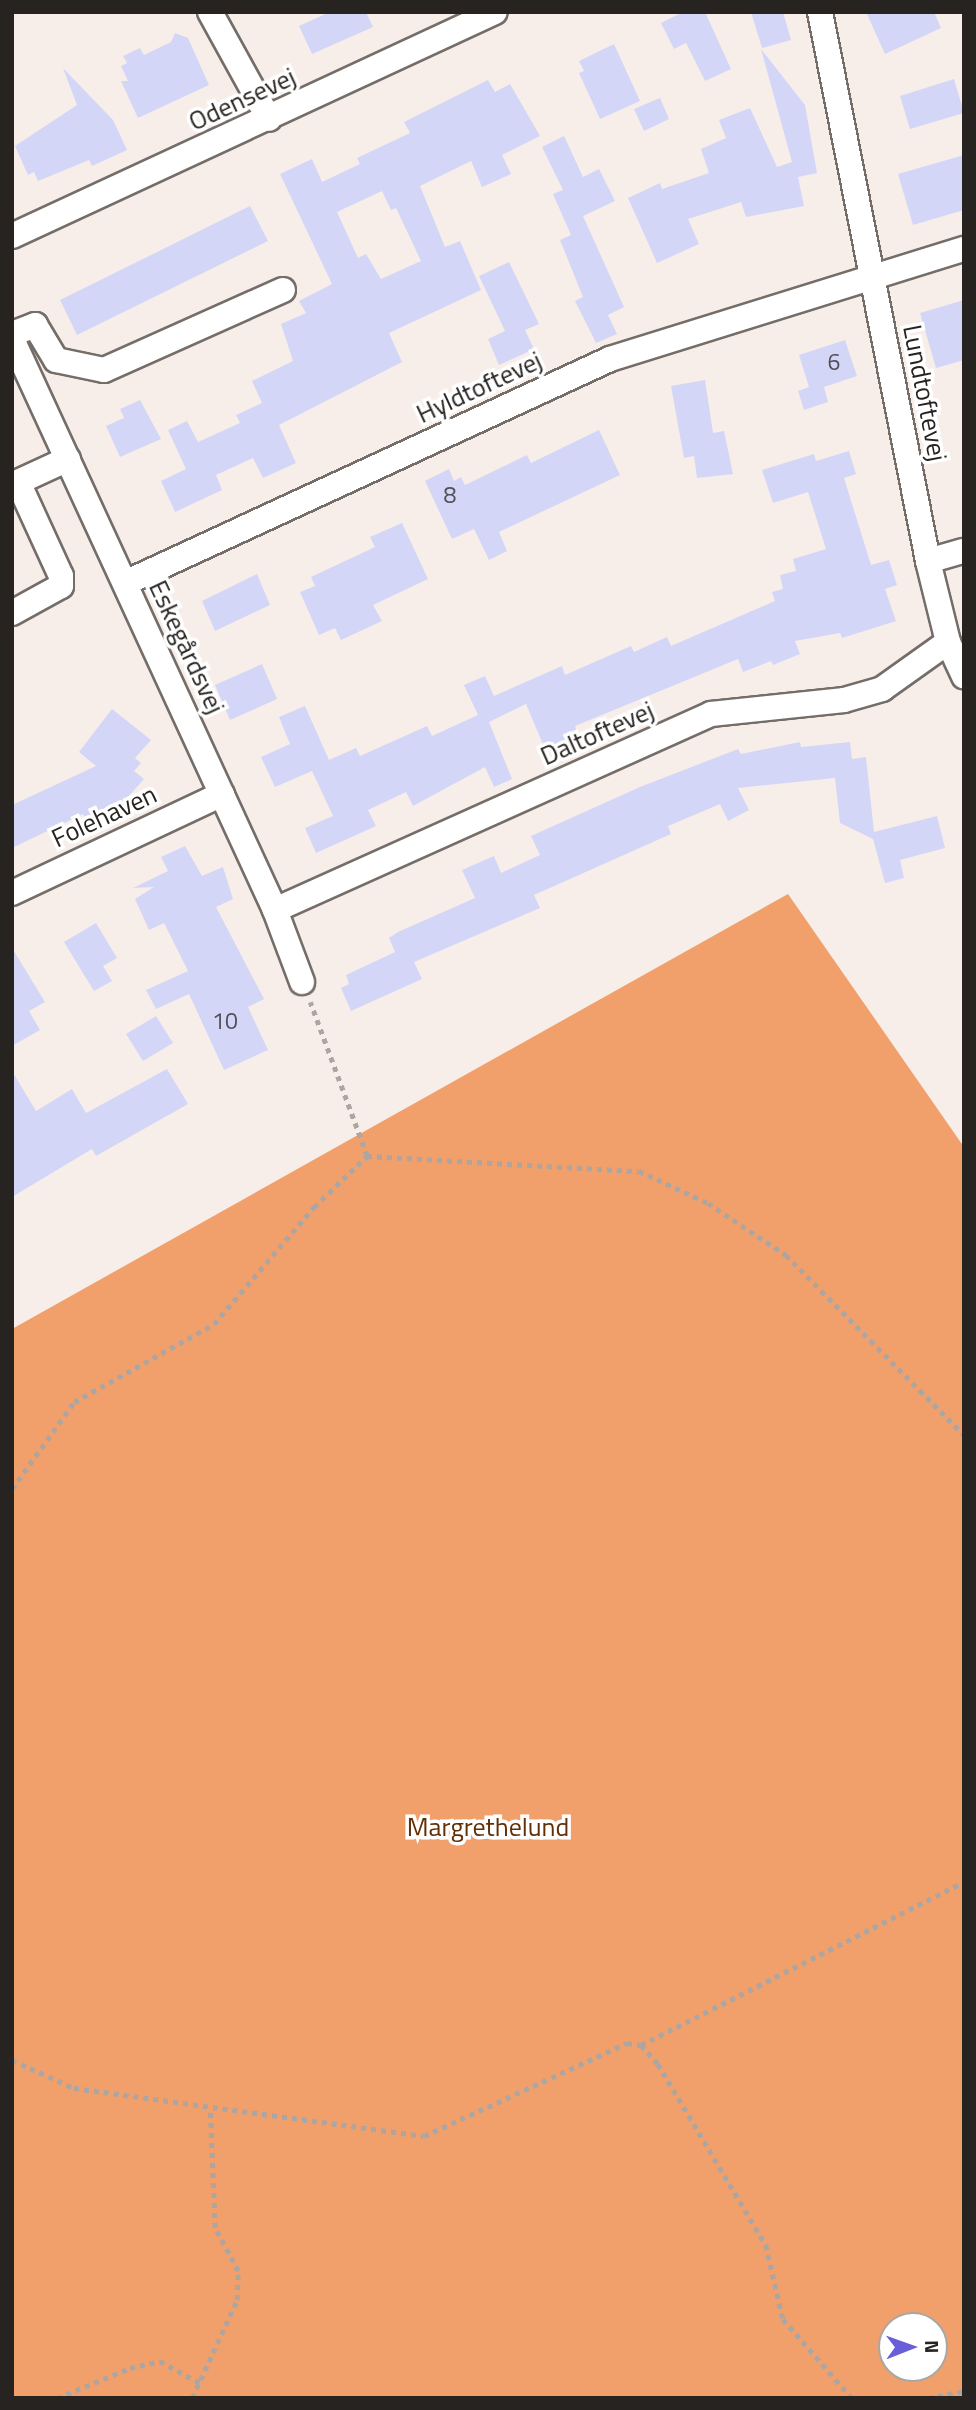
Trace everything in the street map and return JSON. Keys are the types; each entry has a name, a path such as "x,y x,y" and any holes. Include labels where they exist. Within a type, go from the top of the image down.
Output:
{"street":[{"path":"210,12 269,119"},
{"name":"Odensevej","path":"12,236 495,12"},
{"name":"Lundtoftevej","path":"820,12 928,561 948,642 964,677"},
{"path":"871,278 964,249"},
{"name":"Hyldtoftevej","path":"125,583 610,359 871,278"},
{"path":"12,337 35,325 56,360 104,370 283,290"},
{"name":"Eskegårdsvej","path":"12,337 275,910 302,982"},
{"path":"12,613 61,586 61,576 19,482 68,459"},
{"path":"928,561 964,551"},
{"name":"Daltoftevej","path":"275,910 711,714 856,696 882,689 948,642"},
{"name":"Folehaven","path":"12,893 222,794"}],"path":[{"path":"302,982 367,1156"},
{"path":"12,1489 74,1402 214,1324 314,1208 367,1156 639,1171 685,1192 786,1255 964,1435"},
{"path":"12,2060 74,2088 210,2109 424,2136 627,2043 641,2045 964,1882"},
{"path":"641,2045 658,2064 766,2245 783,2319 852,2398"},
{"path":"192,2398 237,2300 238,2271 215,2228 210,2109"},
{"path":"57,2398 130,2368 160,2361 200,2383"},
{"path":"928,2398 964,2391"}],"green space":[{"name":"Margrethelund","path":"788,894 964,1147 964,2398 12,2398 12,1329"}],"building":[{"path":"330,12 366,12 373,27 312,54 299,26"},
{"path":"683,12 705,12 731,69 705,81 686,43 674,49 661,23"},
{"path":"751,12 783,12 791,40 762,48"},
{"path":"866,12 934,12 941,28 885,54"},
{"path":"175,33 188,38 209,85 138,118 121,81 128,81 121,66 127,63 123,56 140,48 144,55 171,42"},
{"path":"614,44 640,101 600,119 579,73 584,71 579,61"},
{"path":"761,49 805,105 817,173 798,177 804,206 746,217 741,202 688,219 699,244 657,263 628,198 660,183 662,189 709,173 701,149 726,138 719,120 750,108 777,167 792,162"},
{"path":"63,68 113,120 127,150 92,166 89,160 38,181 34,172 28,175 15,146 77,105"},
{"path":"954,79 964,113 910,129 900,96"},
{"path":"488,80 495,92 510,84 540,136 502,155 511,174 482,187 471,161 420,186 445,247 460,241 481,290 389,333 402,362 279,425 296,463 263,478 253,458 216,475 222,490 175,512 161,481 186,469 168,430 187,421 198,442 240,423 236,415 262,403 252,381 293,361 281,324 306,313 299,301 332,284 280,174 312,159 322,182 360,164 357,158 410,133 404,122","holes":["382,191 391,210 396,208 421,261 381,279 366,254 358,258 337,212"]},
{"path":"660,98 669,119 644,131 634,109"},
{"path":"564,136 583,177 599,169 615,201 583,216 624,307 608,315 617,334 596,343 575,301 583,297 560,240 571,235 553,194 563,190 542,147"},
{"path":"964,155 964,210 913,225 898,174"},
{"path":"250,206 268,241 77,335 60,300"},
{"path":"509,262 539,324 525,330 534,349 499,365 488,339 505,331 479,276"},
{"path":"964,300 964,360 936,368 920,313"},
{"path":"845,340 857,376 824,387 828,402 804,410 798,391 809,387 799,355"},
{"path":"705,380 713,433 724,431 733,474 697,478 694,456 684,458 671,386"},
{"path":"140,400 161,439 120,457 106,426 124,418 120,409"},
{"path":"599,430 620,475 499,532 507,551 489,560 474,529 452,539 425,481 449,469 454,481 461,477 465,485 527,455 531,463"},
{"path":"849,451 856,474 844,478 871,565 889,560 897,585 885,589 896,621 842,638 840,633 795,641 800,654 773,665 771,661 743,672 738,659 575,726 578,734 545,749 526,704 489,722 512,779 494,787 485,767 413,806 406,792 368,810 376,826 316,853 305,828 333,816 312,771 275,787 261,757 290,744 279,717 305,706 329,760 356,748 360,756 427,726 432,736 478,715 464,685 485,676 494,696 562,666 565,675 631,646 634,652 667,637 671,646 775,601 772,592 783,589 780,575 796,571 793,559 826,549 808,492 773,503 762,470 814,454 816,461"},
{"path":"402,523 428,579 373,605 382,621 341,640 335,628 319,635 300,592 315,586 311,577 375,547 370,537"},
{"path":"257,574 270,605 215,631 202,601"},
{"path":"262,664 277,699 230,720 215,685"},
{"path":"112,709 151,740 135,758 141,763 134,771 144,779 105,823 91,830 83,814 12,848 12,805 96,766 79,752"},
{"path":"800,742 801,747 850,742 852,759 866,757 874,832 937,816 945,848 900,860 904,878 885,883 873,839 840,823 835,778 738,788 749,810 728,821 720,804 668,826 671,834 534,895 540,908 414,962 422,979 351,1011 341,988 349,984 346,975 395,952 389,938 398,932 475,898 462,870 494,856 501,873 540,855 531,836 640,787 738,749 741,754"},
{"path":"185,846 202,876 223,867 233,899 216,907 264,999 248,1007 268,1050 224,1070 189,994 156,1009 146,990 188,971 164,923 149,930 135,899 154,887 133,888 168,871 161,857"},
{"path":"96,923 117,958 103,966 112,981 94,991 64,942"},
{"path":"12,948 45,1002 29,1011 40,1030 12,1046"},
{"path":"156,1016 173,1043 143,1061 126,1034"},
{"path":"167,1069 188,1104 96,1156 92,1149 12,1197 12,1071 36,1111 72,1089 86,1113"}]}
